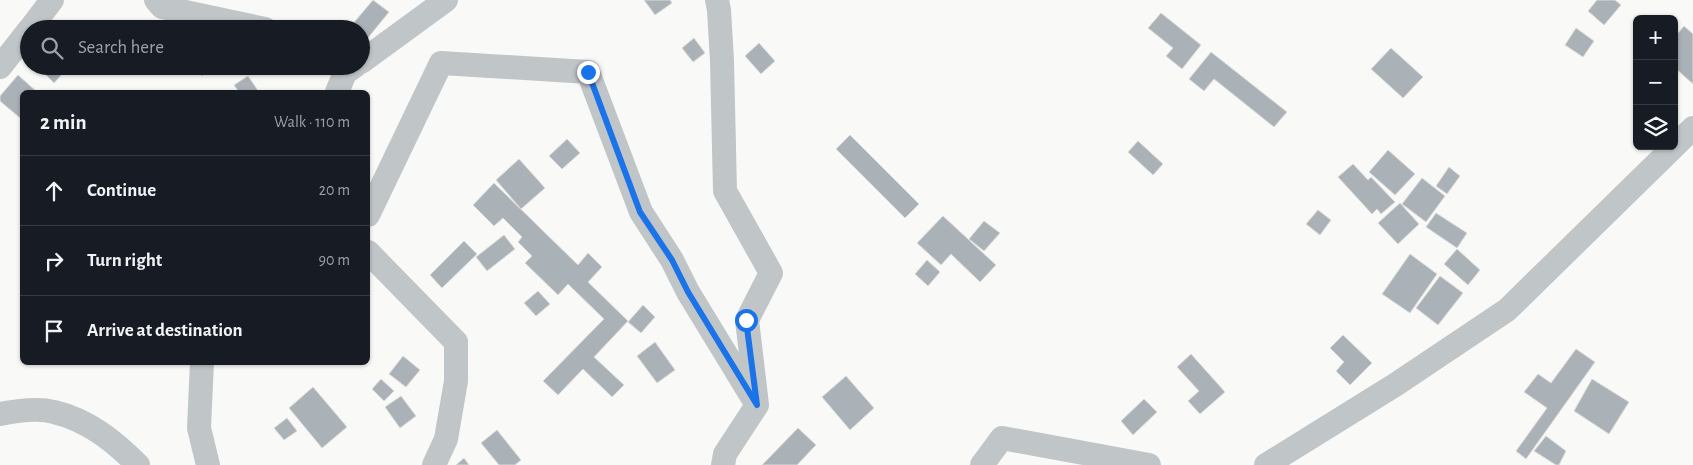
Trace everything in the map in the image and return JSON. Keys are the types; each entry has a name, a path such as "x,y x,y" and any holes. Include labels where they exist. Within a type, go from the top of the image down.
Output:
{"street":[{"path":"36,20 52,0"},
{"path":"156,0 162,7 223,20"},
{"path":"370,55 446,0"},
{"path":"716,0 719,10 722,61 725,191 771,273 746,320 757,405 725,454 723,465"},
{"path":"0,67 20,41"},
{"path":"370,211 442,63 588,72 640,212 672,260 688,292 757,405"},
{"path":"338,90 344,75"},
{"path":"1266,465 1395,386 1507,310 1693,128"},
{"path":"370,254 456,342 456,382 446,439 434,465"},
{"path":"202,365 199,428 208,465"},
{"path":"0,414 53,411 86,422 118,445 138,465"},
{"path":"982,465 1002,438 1149,465"}],"building":[{"path":"373,0 389,12 370,35 370,20 356,20"},
{"path":"644,0 670,0 672,3 655,15"},
{"path":"1597,0 1615,0 1621,5 1604,25 1588,11"},
{"path":"1161,13 1201,45 1182,69 1166,56 1173,48 1148,28"},
{"path":"1684,26 1693,34 1693,84 1678,71 1678,33"},
{"path":"1576,28 1594,41 1583,57 1565,45"},
{"path":"694,38 705,53 693,62 682,48"},
{"path":"759,43 775,61 761,74 745,56"},
{"path":"1391,48 1423,77 1403,98 1371,69"},
{"path":"1211,52 1287,112 1274,127 1214,79 1204,91 1189,79"},
{"path":"18,75 35,90 20,90 20,118 0,101 0,96"},
{"path":"46,75 61,75 54,83"},
{"path":"248,76 258,90 238,90 234,85"},
{"path":"850,135 919,204 905,218 836,149"},
{"path":"567,139 580,153 562,169 549,156"},
{"path":"1138,141 1163,164 1153,175 1128,152"},
{"path":"1388,150 1415,174 1395,195 1369,172"},
{"path":"519,159 545,188 521,209 496,180"},
{"path":"1353,164 1368,180 1371,177 1395,202 1381,214 1377,209 1372,214 1338,177"},
{"path":"1449,167 1460,176 1447,194 1436,186"},
{"path":"1422,178 1445,196 1426,222 1402,204"},
{"path":"494,183 578,265 588,253 602,267 588,282 628,321 594,357 624,385 612,397 583,369 558,395 543,381 604,319 568,284 558,295 525,263 532,256 518,242 522,237 503,218 494,226 473,205"},
{"path":"1400,203 1419,224 1398,244 1378,223"},
{"path":"1318,210 1331,220 1320,235 1306,224"},
{"path":"1436,213 1467,233 1457,248 1426,227"},
{"path":"943,216 996,265 980,282 951,254 941,265 917,243"},
{"path":"984,221 1000,233 984,251 969,239"},
{"path":"504,235 515,249 487,271 476,257"},
{"path":"464,241 477,254 442,288 430,275"},
{"path":"1457,249 1480,270 1468,285 1444,264"},
{"path":"1410,254 1437,274 1410,313 1382,294"},
{"path":"927,260 940,272 928,286 915,274"},
{"path":"1440,276 1463,293 1438,325 1416,308"},
{"path":"538,291 550,304 536,316 524,303"},
{"path":"643,305 655,317 641,333 628,322"},
{"path":"1343,335 1372,363 1350,385 1336,371 1344,362 1330,348"},
{"path":"655,342 675,370 657,383 637,356"},
{"path":"1576,349 1595,362 1526,459 1516,451 1547,408 1524,392 1538,374 1551,383"},
{"path":"1191,354 1225,392 1200,414 1188,401 1199,391 1177,367"},
{"path":"403,356 420,370 406,387 389,374"},
{"path":"846,376 874,408 850,430 822,397"},
{"path":"381,379 394,391 384,401 372,389"},
{"path":"1592,379 1629,402 1609,434 1574,411"},
{"path":"313,387 347,427 322,448 289,408"},
{"path":"401,396 416,416 400,428 385,407"},
{"path":"1144,399 1157,412 1133,435 1121,421"},
{"path":"287,418 297,431 284,440 274,428"},
{"path":"798,428 816,445 797,465 762,465"},
{"path":"497,430 521,460 515,465 499,465 481,443"},
{"path":"1546,436 1566,451 1559,465 1534,451"},
{"path":"464,458 469,465 456,465"}],"route":[{"path":"588,72 640,212 672,260 688,292 757,405 746,320"}]}
